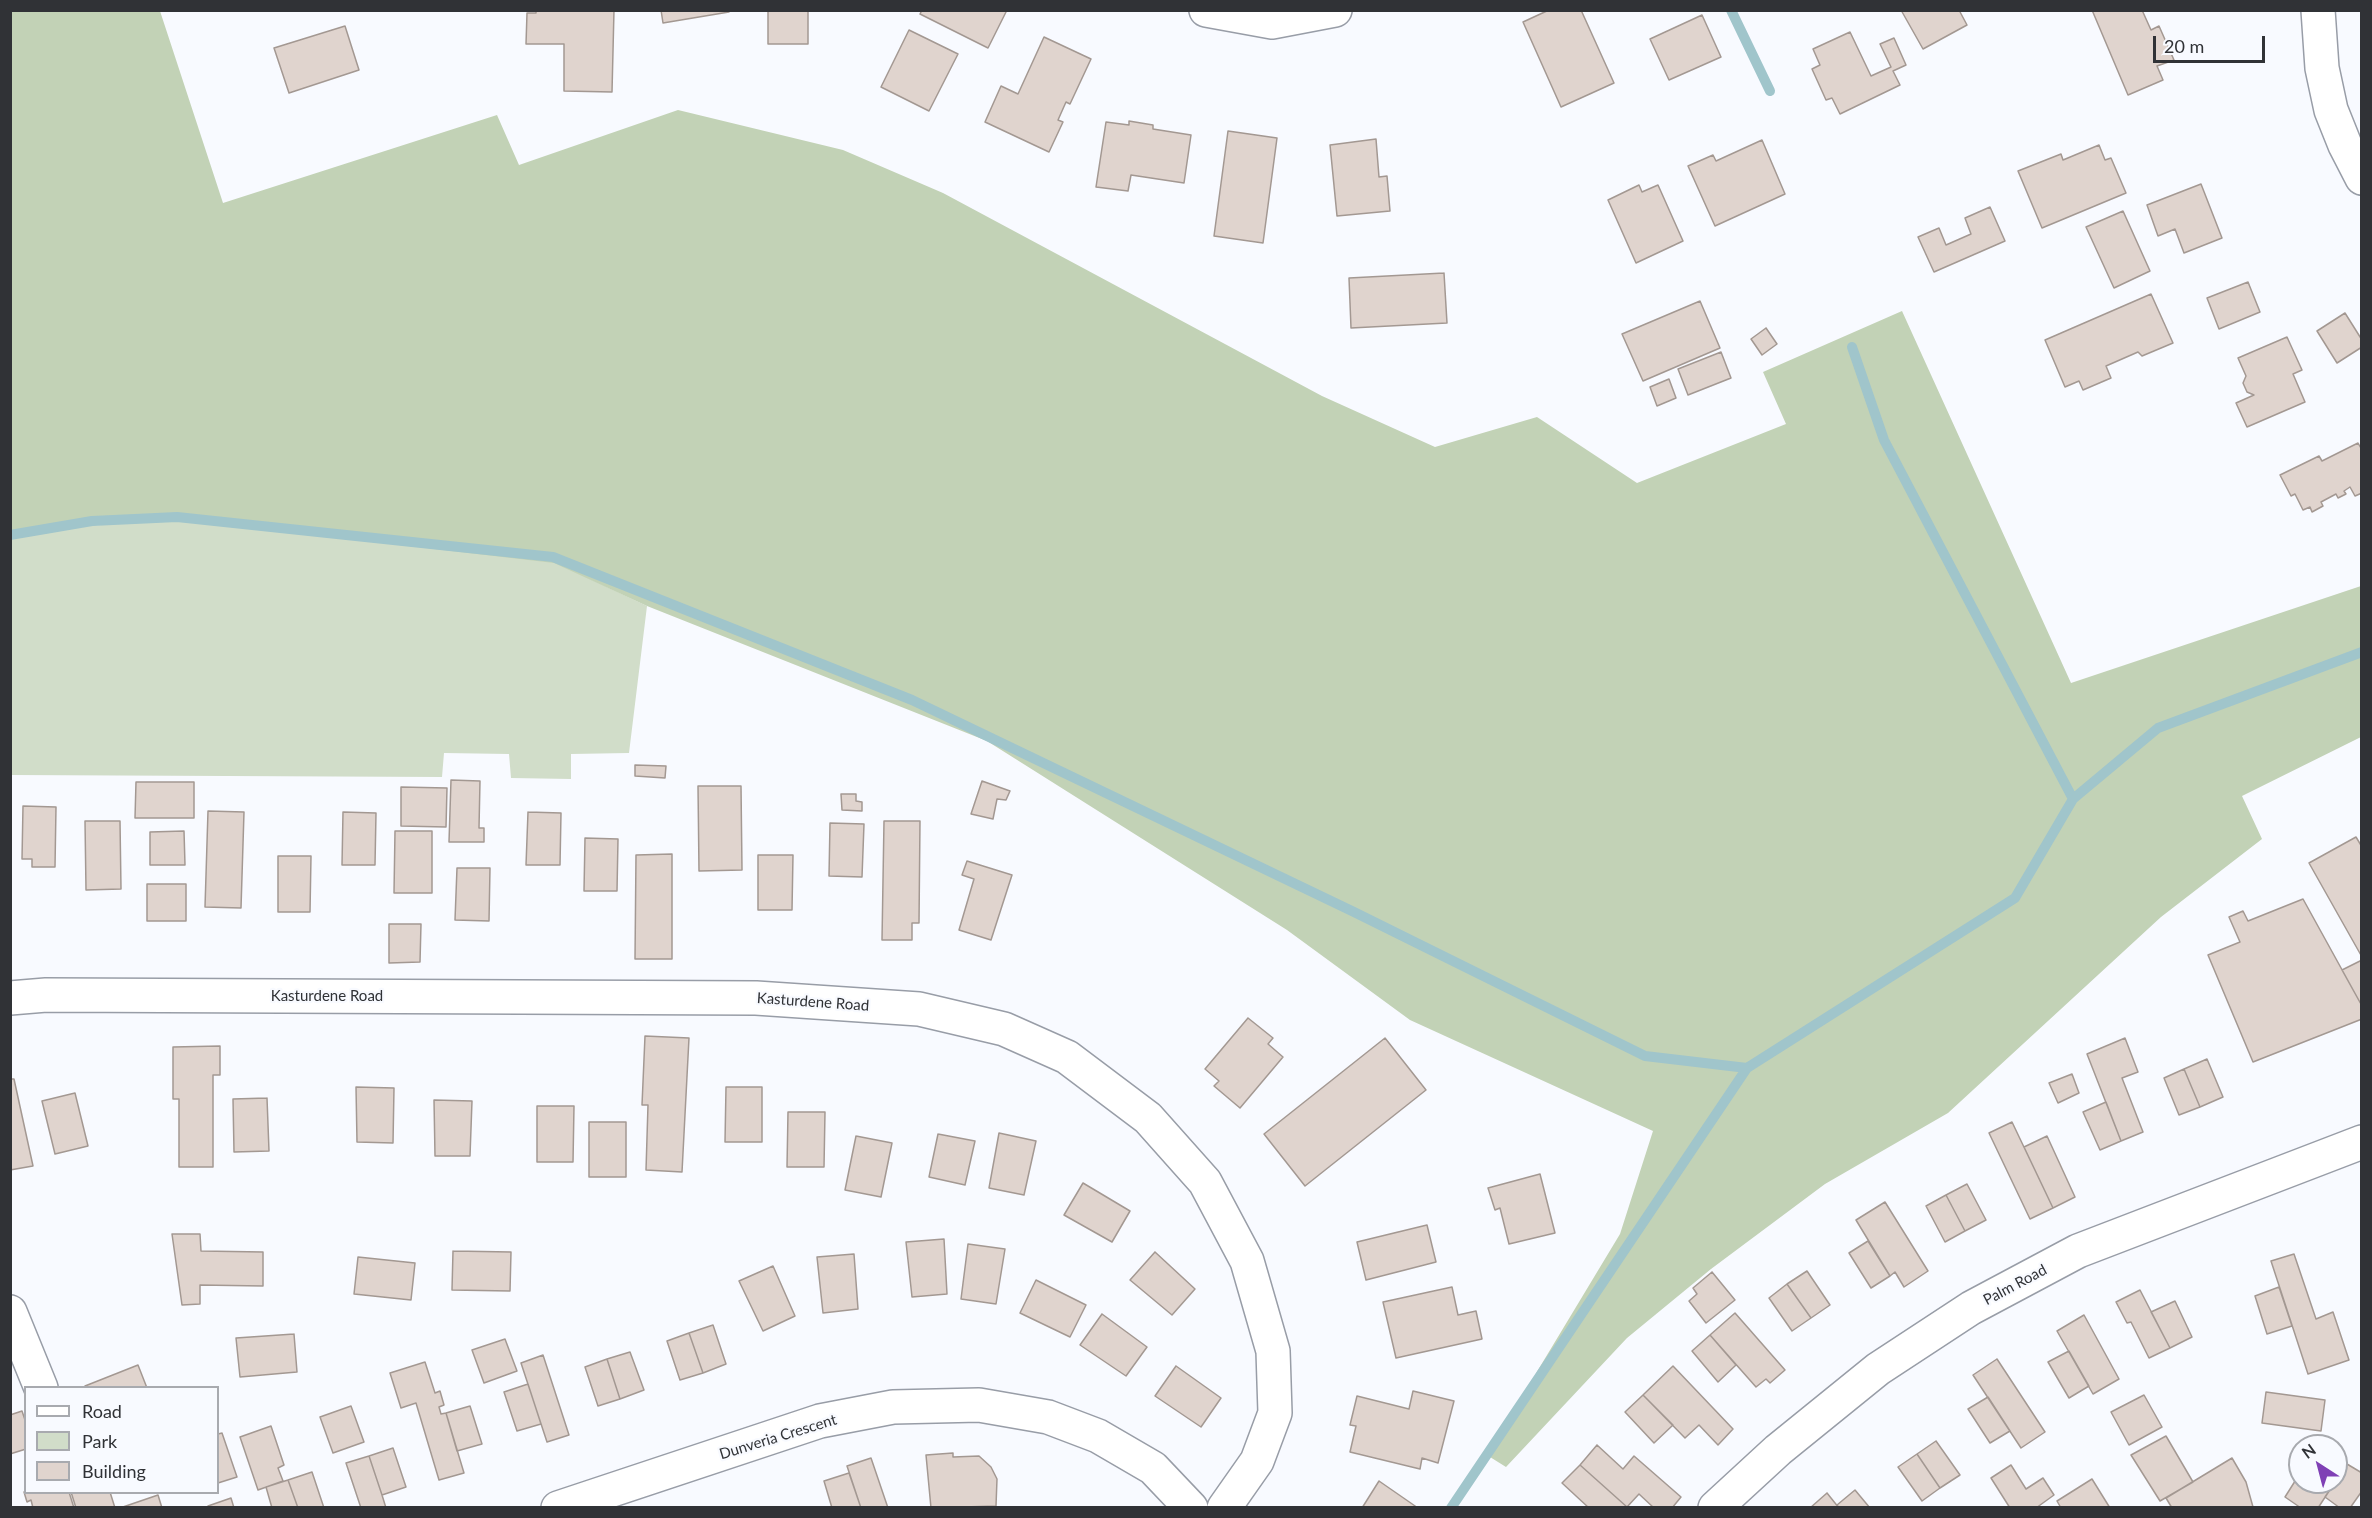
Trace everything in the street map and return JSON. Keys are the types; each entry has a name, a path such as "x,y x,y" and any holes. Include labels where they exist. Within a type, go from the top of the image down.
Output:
{"street":[{"path":"1206,10 1272,22 1335,10"},
{"path":"2318,10 2322,68 2331,110 2361,178"},
{"name":"Kasturdene Road","path":"10,998 46,995 756,998 919,1010 1004,1029 1067,1057 1148,1118 1205,1182 1247,1261 1273,1351 1275,1413 1257,1461 1224,1508"},
{"name":"Palm Road","path":"1715,1508 1778,1450 1878,1369 1971,1308 2078,1251 2361,1142"},
{"path":"10,1312 40,1386"},
{"name":"Dunveria Crescent","path":"558,1508 820,1421 893,1407 979,1405 1048,1417 1098,1436 1153,1468 1191,1508"}],"green space":[{"path":"11,10 160,11 223,203 497,115 519,165 678,110 843,150 943,193 1322,396 1435,447 1537,417 1637,483 1786,424 1763,372 1902,311 2071,683 2361,586 2361,737 2242,796 2262,839 2161,917 1948,1113 1825,1184 1711,1269 1627,1338 1506,1467 1490,1457 1538,1370 1620,1234 1653,1131 1410,1020 1287,930 987,741 647,606 554,563 177,519 89,526 11,539"},
{"path":"177,519 554,562 647,606 629,753 571,754 571,779 511,778 509,754 444,753 442,777 11,775 11,539 89,526"}],"building":[{"path":"536,10 614,10 612,92 564,91 564,44 526,44 527,13 536,13"},
{"path":"661,10 729,10 729,12 663,23"},
{"path":"768,10 808,10 808,44 768,44"},
{"path":"922,10 1007,10 988,48 920,14"},
{"path":"1549,10 1581,10 1614,83 1561,107 1523,22"},
{"path":"1901,10 1959,10 1967,25 1923,49"},
{"path":"2092,10 2142,10 2151,30 2159,26 2174,60 2157,66 2163,80 2128,95"},
{"path":"1702,15 1721,57 1669,80 1650,39"},
{"path":"345,26 359,70 289,93 274,48"},
{"path":"909,30 958,54 929,111 881,87"},
{"path":"1850,32 1871,76 1891,67 1880,44 1894,38 1906,65 1893,71 1900,85 1840,114 1832,98 1826,100 1812,69 1820,65 1813,49"},
{"path":"1044,37 1091,59 1070,104 1066,102 1058,120 1063,122 1049,152 985,122 1001,86 1018,94"},
{"path":"1129,121 1153,125 1153,129 1191,135 1184,183 1131,175 1128,191 1096,187 1106,122 1129,125"},
{"path":"1228,131 1277,138 1263,243 1214,236"},
{"path":"1376,139 1379,177 1387,176 1390,211 1337,216 1330,145"},
{"path":"1762,140 1785,194 1715,226 1688,166 1713,155 1716,161"},
{"path":"2099,145 2105,160 2111,158 2126,193 2042,228 2018,171 2061,154 2063,160"},
{"path":"2201,184 2222,238 2184,253 2175,229 2158,236 2147,205"},
{"path":"1639,185 1642,192 1658,185 1683,241 1636,263 1608,200"},
{"path":"1990,207 2005,241 1934,272 1918,237 1939,228 1946,245 1971,234 1965,218"},
{"path":"2123,211 2150,271 2114,288 2086,227"},
{"path":"1444,273 1447,323 1351,328 1349,278"},
{"path":"2248,282 2260,312 2219,329 2207,298"},
{"path":"2151,294 2173,343 2142,356 2138,352 2106,366 2111,378 2083,390 2079,381 2065,387 2045,340"},
{"path":"1700,301 1720,348 1643,381 1622,334"},
{"path":"2345,313 2362,340 2362,347 2337,363 2317,331"},
{"path":"1766,328 1777,344 1762,355 1751,339"},
{"path":"2287,337 2302,370 2293,374 2305,402 2247,427 2236,403 2254,395 2247,392 2243,383 2246,376 2238,358"},
{"path":"1721,352 1731,378 1688,395 1678,369"},
{"path":"1669,379 1676,398 1657,406 1650,387"},
{"path":"2358,443 2362,450 2362,493 2355,496 2350,487 2344,491 2346,494 2338,498 2336,494 2321,502 2323,506 2312,512 2310,507 2303,510 2295,494 2291,496 2280,475 2319,456 2322,461"},
{"path":"635,765 666,766 665,778 635,776"},
{"path":"451,780 480,781 479,828 484,828 484,842 449,842"},
{"path":"982,781 1010,791 1006,800 997,799 993,819 971,814"},
{"path":"136,782 194,782 194,818 135,818"},
{"path":"698,786 741,786 742,870 699,871"},
{"path":"401,787 447,788 446,827 401,826"},
{"path":"841,794 856,794 856,801 862,802 862,811 842,810"},
{"path":"23,806 56,807 55,867 32,867 32,859 22,859"},
{"path":"208,811 244,812 241,908 205,907"},
{"path":"343,812 376,813 375,865 342,865"},
{"path":"528,812 561,813 560,865 526,865"},
{"path":"85,821 120,821 121,889 86,890"},
{"path":"884,821 920,821 919,923 912,923 912,940 882,940"},
{"path":"830,823 864,824 862,877 829,876"},
{"path":"184,831 185,865 150,865 150,832"},
{"path":"395,831 432,831 432,893 394,893"},
{"path":"2356,837 2362,847 2362,957 2309,863"},
{"path":"585,838 618,839 617,891 584,891"},
{"path":"672,854 672,959 635,959 636,855"},
{"path":"758,855 793,855 792,910 758,910"},
{"path":"278,856 311,856 310,912 278,912"},
{"path":"967,861 1012,875 991,940 959,930 974,879 962,875"},
{"path":"457,868 490,868 489,921 455,920"},
{"path":"147,884 186,884 186,921 147,921"},
{"path":"2303,899 2362,1006 2362,1019 2253,1062 2208,955 2240,942 2229,917 2243,911 2248,921"},
{"path":"389,924 421,924 420,962 389,963"},
{"path":"2362,960 2362,1006 2342,970"},
{"path":"1248,1018 1273,1038 1268,1044 1283,1057 1240,1108 1214,1086 1219,1081 1205,1069"},
{"path":"645,1036 689,1038 682,1172 646,1170 648,1105 642,1105"},
{"path":"1385,1038 1426,1090 1305,1186 1264,1134"},
{"path":"2125,1038 2138,1072 2122,1078 2143,1132 2121,1141 2087,1054"},
{"path":"220,1046 220,1075 213,1075 213,1167 179,1167 179,1099 173,1099 173,1047"},
{"path":"2207,1059 2223,1097 2200,1107 2184,1069"},
{"path":"2184,1069 2200,1107 2179,1115 2164,1078"},
{"path":"2072,1074 2079,1093 2058,1103 2049,1083"},
{"path":"10,1079 14,1079 33,1166 10,1170"},
{"path":"356,1087 394,1088 393,1143 357,1142"},
{"path":"726,1087 762,1087 762,1142 725,1142"},
{"path":"75,1093 88,1146 55,1154 42,1101"},
{"path":"267,1098 269,1151 234,1152 233,1099"},
{"path":"434,1100 472,1101 470,1156 435,1156"},
{"path":"2106,1102 2121,1141 2100,1150 2083,1112"},
{"path":"537,1106 574,1106 573,1162 537,1162"},
{"path":"788,1112 825,1112 824,1167 787,1167"},
{"path":"589,1122 626,1122 626,1177 589,1177"},
{"path":"2012,1122 2053,1208 2030,1219 1989,1133"},
{"path":"999,1133 1036,1141 1024,1195 989,1188"},
{"path":"938,1134 975,1141 965,1185 929,1177"},
{"path":"856,1136 892,1143 881,1197 845,1190"},
{"path":"2047,1136 2075,1197 2053,1208 2024,1147"},
{"path":"1540,1174 1555,1233 1509,1244 1500,1208 1495,1210 1488,1188"},
{"path":"1083,1183 1130,1211 1112,1242 1064,1215"},
{"path":"1967,1184 1986,1220 1965,1231 1946,1195"},
{"path":"1946,1195 1965,1231 1945,1242 1926,1206"},
{"path":"1885,1202 1928,1271 1904,1287 1895,1272 1890,1276 1856,1220"},
{"path":"1427,1225 1436,1262 1366,1280 1357,1242"},
{"path":"172,1234 200,1234 201,1251 263,1252 263,1286 200,1285 200,1304 182,1305"},
{"path":"944,1239 947,1294 912,1297 906,1242"},
{"path":"1868,1241 1890,1276 1871,1288 1849,1253"},
{"path":"968,1244 1005,1249 996,1304 961,1299"},
{"path":"453,1251 511,1252 510,1291 452,1290"},
{"path":"1155,1252 1195,1289 1172,1315 1130,1280"},
{"path":"854,1254 858,1309 823,1313 817,1257"},
{"path":"2294,1254 2316,1319 2333,1312 2349,1360 2308,1374 2271,1261"},
{"path":"358,1257 415,1263 411,1300 354,1294"},
{"path":"773,1266 795,1316 763,1331 739,1281"},
{"path":"1807,1271 1830,1305 1811,1318 1787,1284"},
{"path":"1712,1272 1735,1300 1706,1323 1689,1301 1697,1294 1693,1288"},
{"path":"1036,1280 1086,1305 1070,1337 1020,1313"},
{"path":"1787,1284 1811,1318 1792,1331 1769,1298"},
{"path":"1452,1287 1458,1315 1476,1311 1482,1339 1396,1358 1383,1302"},
{"path":"2279,1287 2292,1326 2267,1334 2255,1296"},
{"path":"2140,1290 2170,1348 2149,1358 2131,1322 2127,1323 2116,1302"},
{"path":"2175,1301 2192,1337 2170,1348 2151,1312"},
{"path":"1735,1313 1785,1370 1770,1383 1766,1379 1756,1387 1710,1335"},
{"path":"1102,1314 1147,1347 1126,1376 1080,1345"},
{"path":"2084,1315 2119,1379 2093,1394 2057,1331"},
{"path":"713,1325 726,1364 703,1373 689,1333"},
{"path":"689,1333 703,1373 680,1380 667,1341"},
{"path":"294,1334 297,1372 240,1377 236,1338"},
{"path":"1710,1335 1736,1365 1718,1382 1692,1351"},
{"path":"505,1339 517,1371 484,1383 472,1350"},
{"path":"2069,1351 2089,1386 2069,1398 2048,1362"},
{"path":"630,1352 644,1390 620,1399 607,1359"},
{"path":"543,1355 569,1435 547,1442 521,1363"},
{"path":"607,1359 620,1399 598,1406 585,1367"},
{"path":"1997,1359 2045,1432 2021,1448 1973,1375"},
{"path":"425,1362 435,1393 440,1391 444,1405 439,1407 441,1414 446,1413 464,1473 439,1480 416,1403 401,1408 390,1373"},
{"path":"138,1365 146,1386 85,1386"},
{"path":"1176,1366 1221,1398 1201,1427 1155,1396"},
{"path":"1673,1366 1733,1429 1718,1445 1699,1425 1685,1438 1643,1395"},
{"path":"528,1384 541,1424 517,1431 504,1392"},
{"path":"1413,1391 1454,1401 1438,1463 1422,1458 1420,1469 1350,1452 1356,1426 1350,1425 1357,1396 1409,1409"},
{"path":"2266,1392 2325,1400 2321,1431 2262,1423"},
{"path":"1643,1395 1673,1425 1654,1443 1625,1412"},
{"path":"2144,1395 2162,1427 2129,1445 2111,1412"},
{"path":"1988,1397 2010,1431 1990,1443 1968,1409"},
{"path":"351,1406 364,1442 333,1453 320,1417"},
{"path":"470,1406 482,1444 457,1451 446,1413"},
{"path":"22,1411 24,1450 10,1454 10,1415"},
{"path":"271,1426 284,1465 278,1468 283,1481 258,1490 240,1437"},
{"path":"222,1433 237,1477 219,1483 219,1434"},
{"path":"2166,1436 2193,1482 2160,1501 2131,1455"},
{"path":"1936,1441 1960,1475 1940,1488 1917,1454"},
{"path":"1597,1445 1623,1469 1634,1456 1681,1497 1672,1508 1654,1508 1639,1494 1627,1507 1580,1465"},
{"path":"393,1448 406,1487 382,1495 369,1456"},
{"path":"953,1453 953,1457 979,1456 991,1467 997,1479 996,1506 931,1508 926,1455"},
{"path":"1917,1454 1940,1488 1922,1501 1898,1467"},
{"path":"369,1456 386,1508 361,1508 346,1463"},
{"path":"871,1458 888,1508 861,1508 847,1466"},
{"path":"2232,1458 2246,1482 2253,1507 2172,1508 2166,1498"},
{"path":"1580,1465 1628,1508 1589,1508 1562,1483"},
{"path":"2011,1465 2026,1489 2043,1478 2054,1495 2036,1508 2010,1508 1991,1478"},
{"path":"2348,1465 2362,1473 2362,1491 2350,1508 2340,1508 2325,1497 2327,1494 2348,1494"},
{"path":"312,1472 324,1508 298,1508 288,1480"},
{"path":"849,1473 861,1508 832,1508 824,1481"},
{"path":"2092,1479 2110,1508 2061,1508 2057,1501"},
{"path":"288,1480 298,1508 272,1508 266,1487"},
{"path":"1379,1481 1418,1508 1362,1508"},
{"path":"1855,1490 1870,1508 1839,1508 1837,1505"},
{"path":"2288,1492 2327,1494 2318,1508 2301,1508 2285,1497"},
{"path":"1827,1493 1839,1508 1810,1508"},
{"path":"25,1494 70,1494 74,1508 33,1508 31,1500 27,1502"},
{"path":"72,1494 111,1494 115,1508 76,1508"},
{"path":"158,1495 162,1508 120,1508"},
{"path":"231,1498 234,1508 208,1508 208,1506"}],"waterway":[{"path":"1731,10 1770,91"},
{"path":"1852,347 1884,440 2073,799"},
{"path":"10,535 92,521 177,517 553,557 912,700 1354,912 1645,1056 1747,1068 2015,898 2073,799 2158,728 2362,652"},
{"path":"1451,1508 1747,1068"}]}
